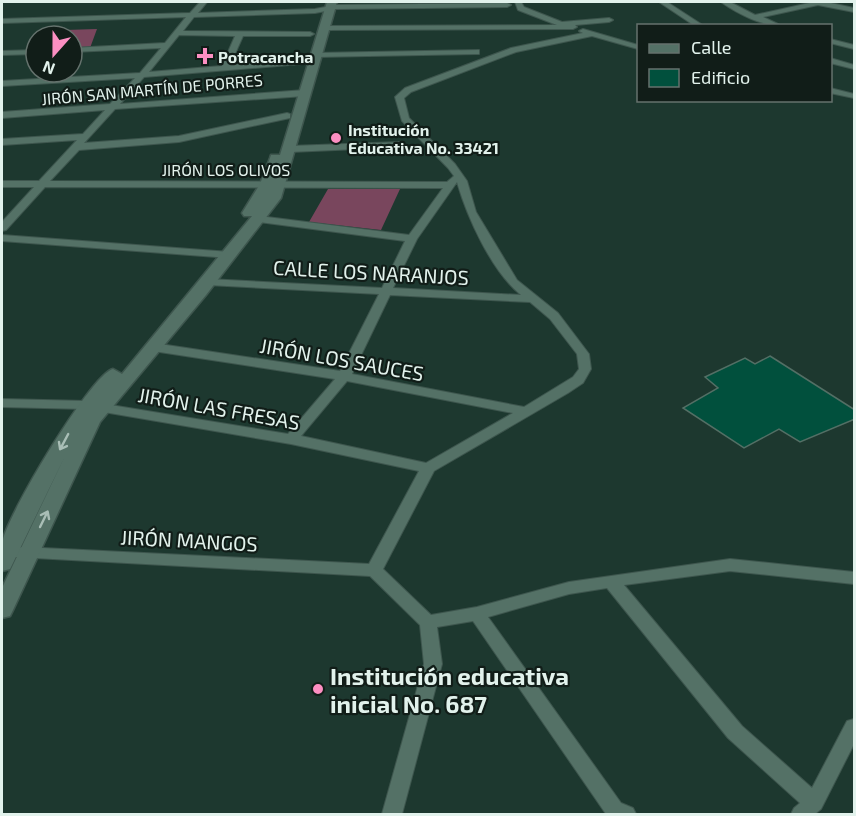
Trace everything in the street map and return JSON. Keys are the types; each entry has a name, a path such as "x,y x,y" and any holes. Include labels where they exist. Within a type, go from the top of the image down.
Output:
{"street":[{"path":"2,6 5,2"},
{"path":"2,228 142,75 203,2"},
{"path":"518,2 521,8 536,15 637,46"},
{"path":"663,2 698,24"},
{"path":"725,2 773,24"},
{"path":"754,17 820,2 855,10"},
{"path":"2,610 82,441 94,406 153,347 208,282 260,199 274,184 290,149 299,93 316,31 326,5"},
{"path":"2,21 190,15 326,5 507,5"},
{"path":"564,24 609,20"},
{"path":"178,33 239,34 573,27"},
{"path":"225,68 239,34"},
{"path":"392,814 433,664 428,622 374,570 428,468 578,380 585,369 583,354 554,316 512,282 454,180 452,166 405,119 399,97 408,90 514,50 591,34"},
{"path":"832,41 855,47"},
{"path":"84,49 167,45"},
{"path":"2,53 24,52"},
{"path":"2,83 142,75 310,59 476,52"},
{"path":"832,60 855,67"},
{"path":"832,90 855,96"},
{"path":"3,556 66,437 223,255 259,219 274,198 274,184 287,116 299,93"},
{"name":"JIRÓN SAN MARTÍN DE PORRES","path":"2,116 299,93"},
{"path":"75,147 179,139 287,116"},
{"path":"2,142 83,137"},
{"path":"290,149 400,145"},
{"path":"291,439 345,376 384,292 412,239 454,180"},
{"name":"JIRÓN LOS OLIVOS","path":"2,184 274,184 454,180"},
{"path":"259,219 412,239"},
{"path":"2,238 223,255"},
{"name":"CALLE LOS NARANJOS","path":"208,282 533,299"},
{"name":"JIRÓN LOS SAUCES","path":"153,347 345,376 524,411"},
{"name":"JIRÓN LAS FRESAS","path":"2,403 94,406 291,439 428,468"},
{"name":"JIRÓN MANGOS","path":"3,556 27,554 374,570"},
{"path":"428,622 477,614 569,588 610,580 730,565 855,578"},
{"path":"610,580 735,732 808,809 855,727"},
{"path":"477,614 614,809 626,814"}],"shaded area":[{"path":"84,29 97,29 90,48 84,48"},
{"path":"328,189 400,189 381,230 309,222"}],"building":[{"path":"770,356 855,410 855,419 800,442 779,429 744,448 683,408 718,388 705,377 745,358 755,364"}],"place":[{"name":"Potracancha","path":"205,56"},
{"name":"Institución Educativa No. 33421","path":"336,138"},
{"name":"Institución educativa inicial No. 687","path":"318,689"}]}
